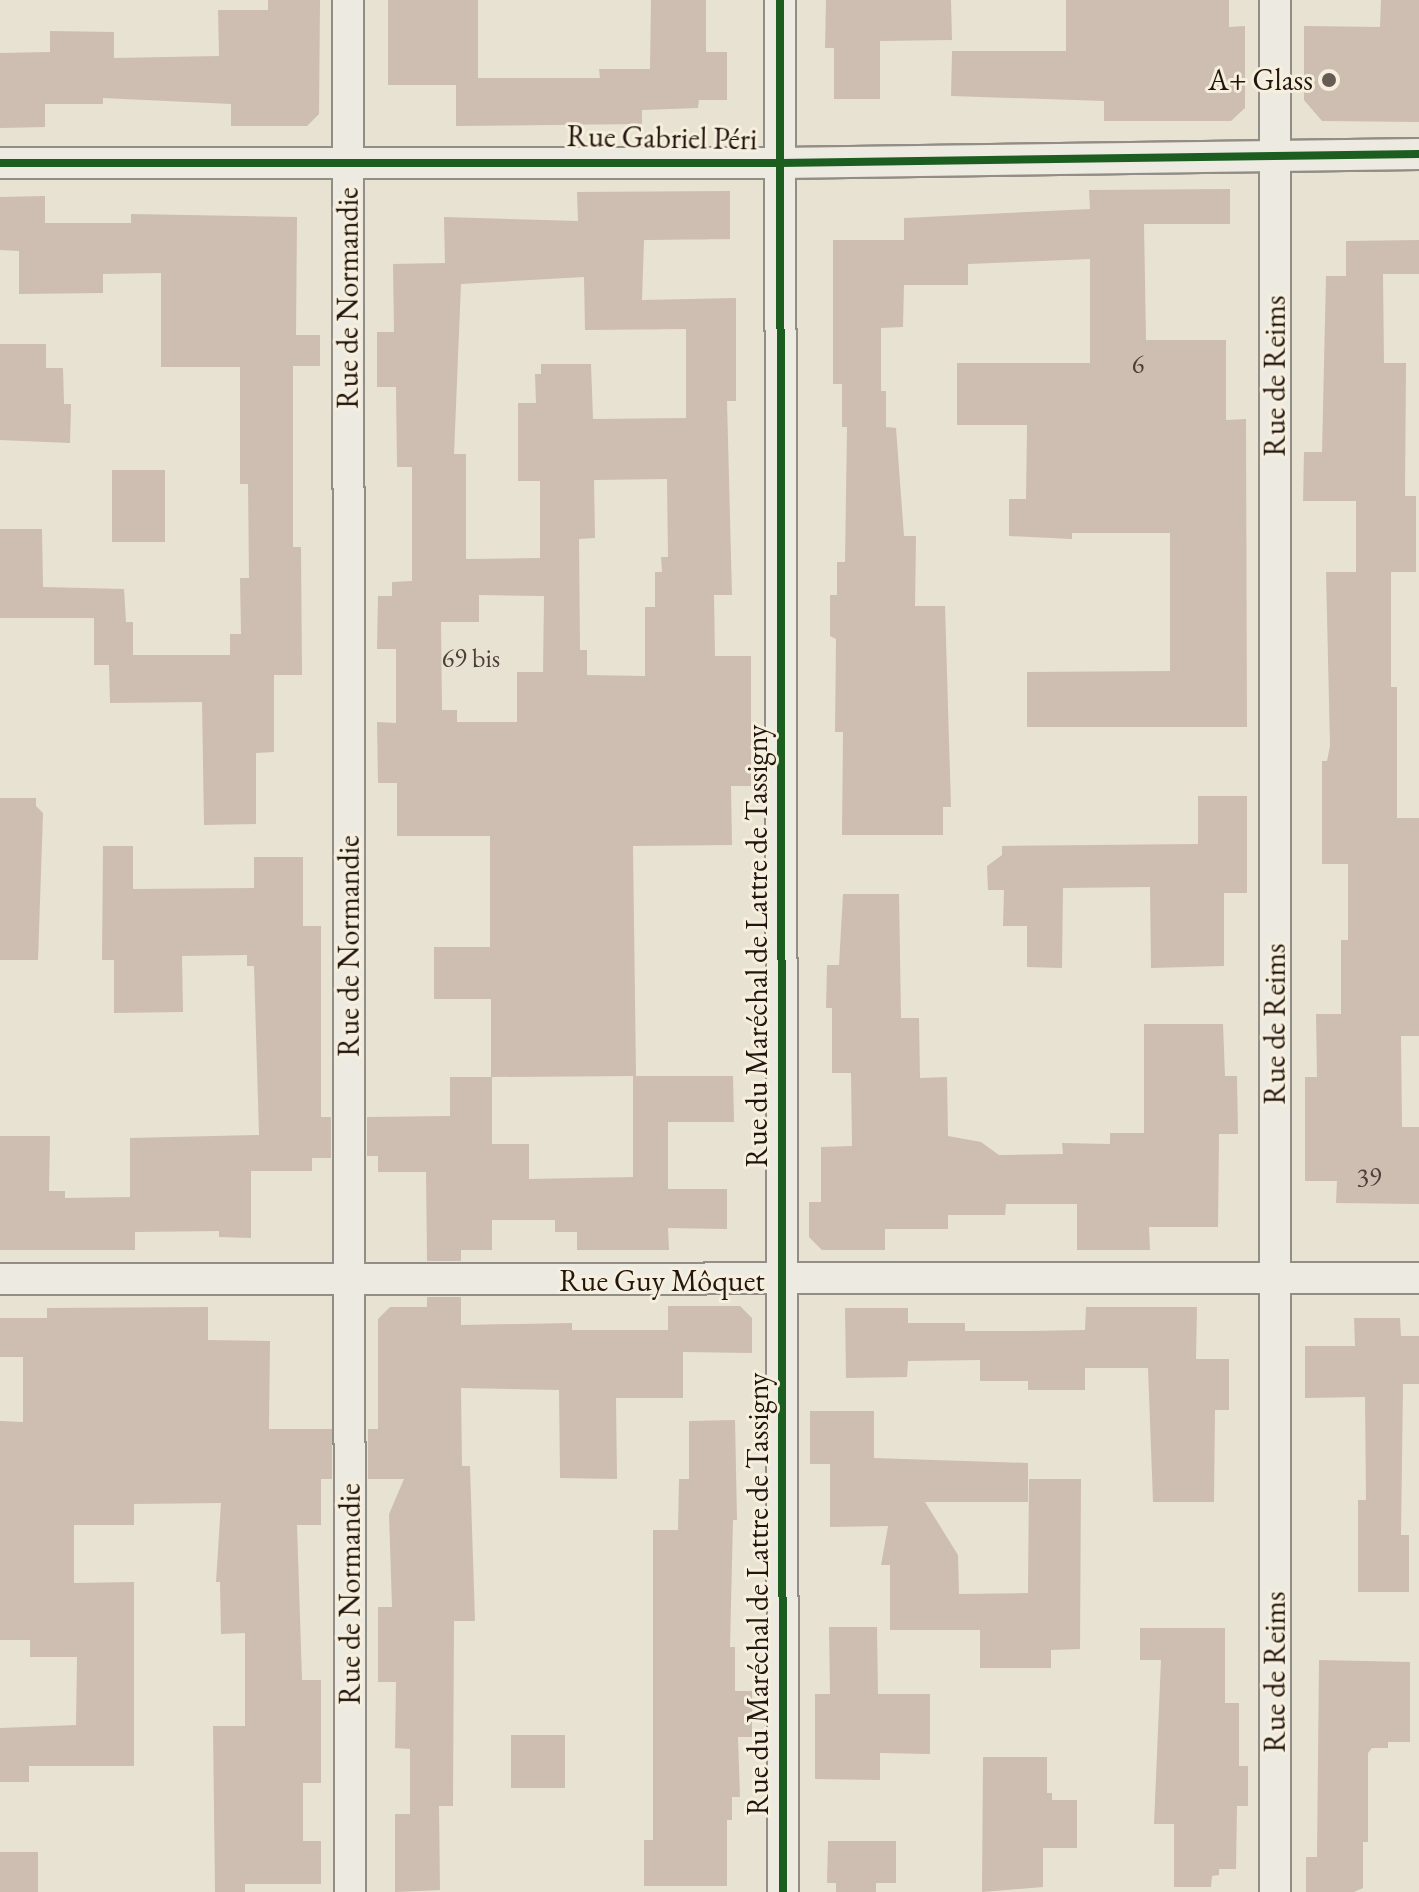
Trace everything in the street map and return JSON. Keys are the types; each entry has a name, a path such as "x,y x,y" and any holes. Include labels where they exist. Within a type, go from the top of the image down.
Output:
{"street":[{"name":"Rue de Normandie","path":"348,0 350,1892"},
{"name":"Rue du Maréchal de Lattre de Tassigny","path":"780,0 783,1892"},
{"name":"Rue de Reims","path":"1275,0 1275,1892"},
{"name":"Rue Gabriel Péri","path":"0,163 348,159 780,163 1419,154"},
{"name":"Rue Guy Môquet","path":"0,1279 782,1282 1419,1278"}],"building":[{"path":"268,0 320,0 319,114 307,126 231,126 231,104 103,98 103,104 45,104 45,127 0,128 0,53 50,52 50,31 114,32 114,58 219,56 218,10 268,10"},
{"path":"388,0 478,0 478,78 600,78 599,69 650,69 651,0 706,0 706,52 727,52 727,100 699,100 698,108 642,110 642,124 456,126 456,85 388,85"},
{"path":"826,0 951,0 952,40 880,41 880,99 834,99 834,48 825,48"},
{"path":"1066,0 1229,0 1229,27 1245,26 1245,108 1231,121 1104,121 1104,101 951,96 952,51 1066,51"},
{"path":"1381,0 1419,0 1419,122 1322,121 1304,100 1304,26 1380,27"},
{"path":"1230,189 1230,224 1144,224 1146,340 1226,340 1226,420 1246,419 1247,727 1027,727 1027,672 1170,671 1170,533 1072,533 1072,539 1009,536 1009,499 1026,499 1027,425 957,425 957,363 1090,363 1090,259 968,264 968,285 904,285 903,327 881,328 881,391 886,391 886,427 896,428 904,536 916,536 915,606 945,606 951,807 943,807 943,835 842,835 843,732 835,732 836,639 830,636 830,595 837,595 837,562 845,562 847,427 842,427 842,384 833,384 833,240 904,240 904,218 1090,209 1089,190"},
{"path":"730,191 730,239 644,240 642,300 736,298 736,401 727,401 732,595 714,595 715,656 751,656 751,786 731,786 732,845 633,846 636,1076 733,1076 734,1122 668,1122 668,1189 727,1189 727,1229 668,1228 669,1250 577,1250 577,1232 555,1232 555,1220 492,1220 492,1250 461,1250 461,1261 427,1261 426,1172 378,1172 378,1156 367,1156 367,1117 450,1116 450,1077 491,1077 491,999 434,999 434,947 490,947 490,836 397,836 397,783 378,783 377,722 396,723 396,649 377,649 378,596 392,596 392,582 412,581 412,467 397,467 396,387 377,387 377,332 394,332 393,264 445,263 444,217 578,221 577,192","holes":["584,277 585,330 686,329 686,418 593,419 591,364 541,364 541,374 535,374 536,403 518,403 518,481 540,481 540,558 466,559 466,454 454,454 461,284","667,479 668,557 661,557 662,572 655,572 655,607 645,607 645,676 587,675 587,650 580,650 579,539 595,538 594,480","479,595 544,596 543,672 517,672 517,722 457,722 457,710 442,710 441,622 479,622","633,1076 633,1177 529,1179 529,1144 492,1144 492,1077"]},
{"path":"45,196 45,223 131,223 131,214 297,217 296,335 320,335 320,366 293,366 293,547 301,547 302,675 274,675 274,752 256,753 256,824 204,825 202,702 110,703 109,665 94,665 94,618 0,618 0,529 42,529 43,587 124,589 126,622 133,622 133,655 230,655 230,634 241,634 240,578 249,578 248,484 240,484 240,367 161,367 161,273 103,274 103,293 19,294 19,251 0,250 0,197"},
{"path":"1419,240 1419,274 1383,274 1384,363 1406,363 1405,496 1416,496 1416,572 1391,572 1391,687 1397,687 1397,818 1419,818 1419,1036 1401,1036 1402,1127 1419,1127 1419,1204 1336,1203 1337,1181 1305,1181 1305,1077 1317,1077 1316,1014 1341,1014 1341,940 1348,940 1348,864 1322,864 1322,761 1327,761 1330,746 1326,572 1356,572 1356,501 1303,501 1304,452 1322,452 1326,276 1346,276 1346,241"},
{"path":"0,344 46,344 46,368 63,368 64,404 71,404 70,443 0,440"},
{"path":"112,470 165,470 165,542 112,542"},
{"path":"1198,796 1247,796 1247,893 1224,893 1224,966 1151,968 1150,887 1063,888 1062,968 1027,967 1027,926 1003,926 1004,890 988,890 987,866 1002,855 1002,846 1198,844"},
{"path":"0,798 36,798 36,806 43,813 38,960 0,960"},
{"path":"103,846 133,846 133,889 254,888 254,857 303,857 303,926 321,926 321,1117 331,1117 331,1158 312,1158 312,1171 251,1171 251,1238 219,1237 219,1231 135,1232 135,1250 0,1250 0,1136 50,1136 49,1191 65,1191 65,1198 130,1197 130,1138 259,1135 254,966 247,966 247,955 182,956 183,1012 114,1013 114,960 102,960"},
{"path":"843,894 899,894 901,1018 919,1018 920,1078 947,1077 948,1136 981,1142 999,1155 1063,1154 1062,1143 1110,1144 1110,1133 1144,1133 1144,1024 1223,1024 1225,1076 1237,1076 1238,1134 1219,1134 1218,1227 1149,1227 1150,1250 1077,1250 1077,1204 1006,1204 1005,1215 948,1215 948,1229 885,1229 885,1250 822,1250 809,1237 809,1202 821,1202 821,1147 852,1146 851,1073 832,1073 832,1008 826,1008 827,965 839,965"},
{"path":"427,1297 461,1297 461,1325 572,1323 572,1330 668,1330 668,1306 740,1306 752,1318 752,1353 683,1352 683,1398 616,1398 617,1479 560,1478 559,1390 461,1388 462,1466 470,1466 475,1621 454,1621 453,1806 439,1806 440,1890 395,1892 395,1814 410,1814 410,1749 395,1748 396,1682 378,1682 378,1607 392,1607 389,1514 404,1479 368,1479 368,1429 378,1429 378,1319 390,1307 427,1307"},
{"path":"208,1307 208,1340 270,1341 269,1429 332,1429 332,1479 321,1479 321,1525 297,1525 302,1680 321,1680 321,1783 303,1783 303,1841 321,1841 321,1884 245,1884 245,1892 215,1892 213,1726 245,1726 245,1633 221,1634 220,1582 216,1582 221,1503 134,1504 134,1525 74,1525 74,1583 134,1582 134,1766 29,1766 29,1782 0,1782 0,1728 76,1725 77,1657 30,1657 30,1640 0,1640 0,1421 23,1422 23,1357 0,1357 0,1318 47,1318 47,1308"},
{"path":"1086,1307 1197,1307 1196,1359 1229,1359 1229,1410 1215,1410 1214,1502 1153,1502 1148,1368 1085,1368 1085,1390 1028,1390 1028,1381 980,1381 980,1360 908,1361 907,1377 846,1378 845,1308 908,1308 908,1323 965,1323 965,1331 1028,1331 1085,1330"},
{"path":"1354,1318 1400,1318 1401,1336 1419,1336 1419,1384 1403,1384 1401,1535 1409,1535 1409,1592 1358,1592 1358,1500 1366,1500 1365,1397 1305,1398 1305,1346 1355,1346"},
{"path":"810,1411 874,1411 874,1458 1028,1463 1028,1502 925,1502 958,1555 959,1594 1028,1593 1029,1479 1081,1479 1080,1649 1051,1650 1051,1668 980,1668 980,1630 890,1630 890,1565 881,1565 888,1526 830,1527 830,1464 810,1464"},
{"path":"735,1420 737,1520 733,1520 730,1647 735,1647 735,1691 752,1691 752,1737 738,1737 740,1797 732,1797 732,1820 727,1820 727,1886 644,1886 644,1840 653,1840 653,1530 678,1530 679,1479 689,1479 689,1421"},
{"path":"829,1627 877,1627 878,1694 930,1694 930,1754 880,1753 880,1780 815,1779 815,1694 830,1694"},
{"path":"1140,1628 1225,1628 1225,1703 1239,1703 1239,1766 1248,1766 1248,1806 1237,1806 1236,1869 1219,1869 1219,1875 1212,1876 1211,1887 1174,1887 1174,1824 1154,1824 1161,1660 1140,1660"},
{"path":"1319,1660 1410,1662 1410,1742 1388,1742 1388,1748 1372,1748 1368,1753 1368,1842 1363,1842 1363,1888 1354,1892 1306,1892 1306,1857 1317,1857"},
{"path":"511,1735 565,1735 565,1788 511,1788"},
{"path":"983,1757 1047,1757 1047,1793 1052,1793 1052,1800 1077,1800 1077,1848 1043,1848 1043,1887 982,1892"},
{"path":"828,1841 896,1841 896,1883 876,1883 876,1892 836,1892 836,1883 827,1883"},
{"path":"0,1852 38,1852 38,1892 0,1892"}],"cycle path":[{"path":"780,0 783,1892"},
{"path":"0,163 780,163 1419,154"}],"place":[{"name":"A+ Glass","path":"1329,80"}]}
